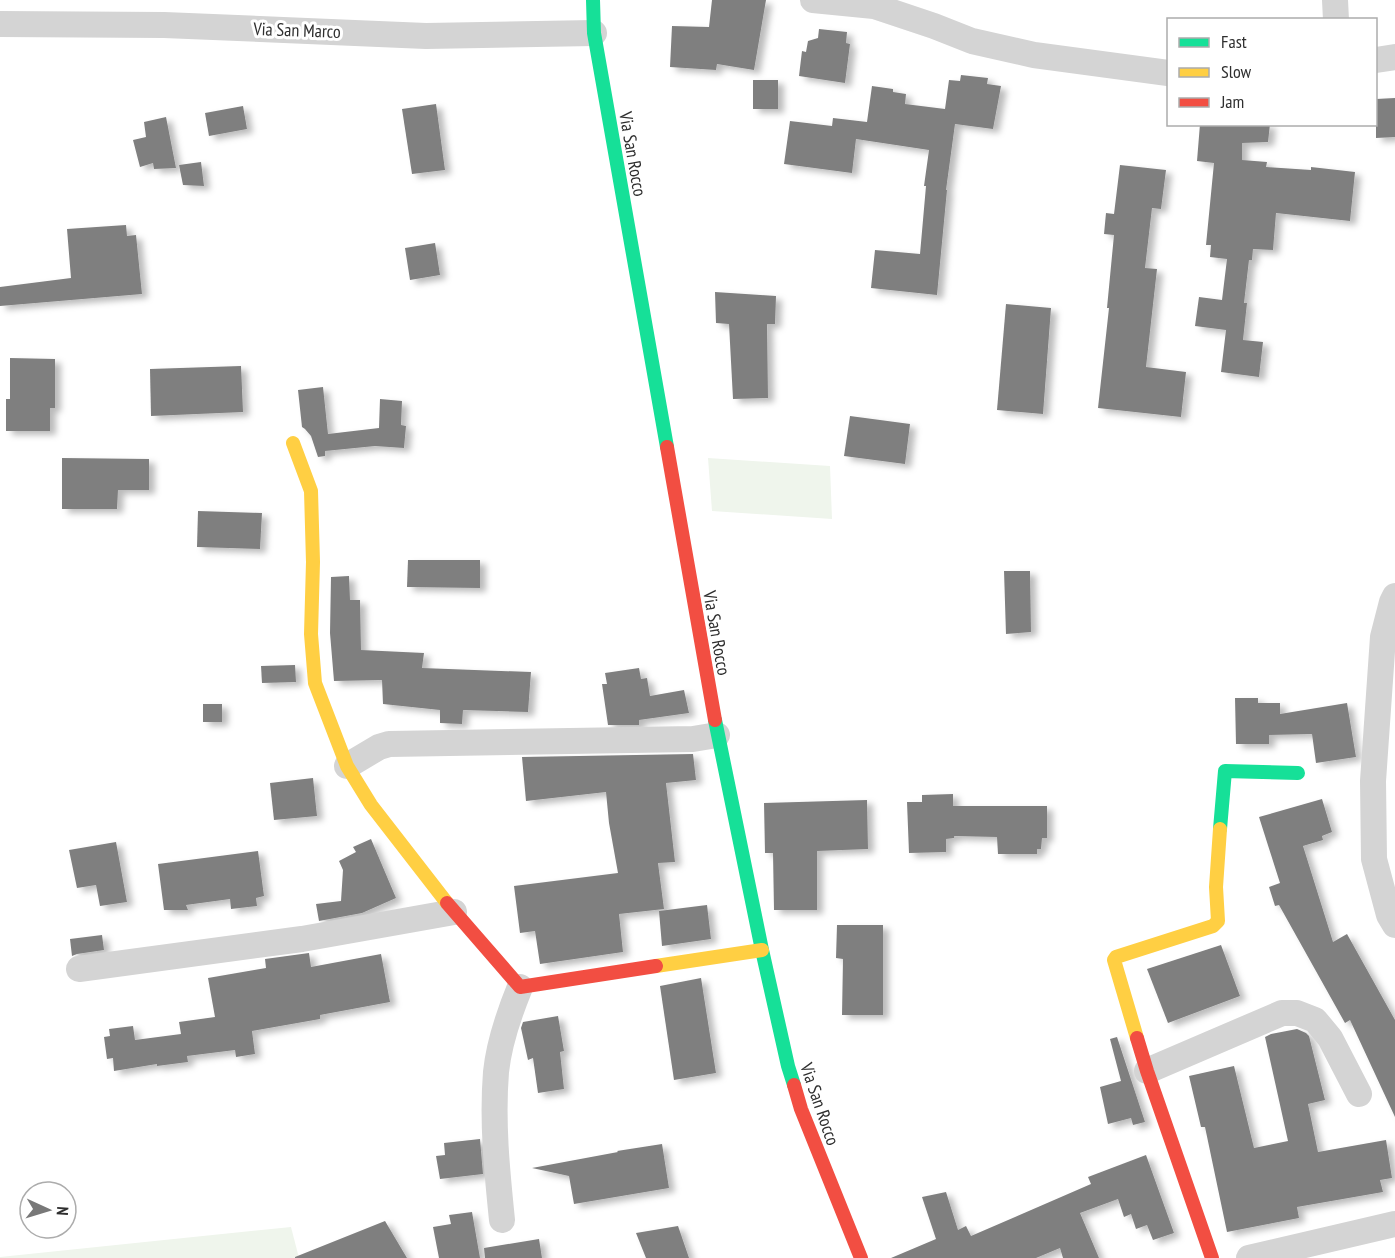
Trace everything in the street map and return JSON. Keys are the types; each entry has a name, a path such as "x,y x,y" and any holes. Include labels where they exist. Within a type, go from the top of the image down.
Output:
{"street":[{"name":"Via San Rocco","path":"593,0 594,33 717,735 762,950 788,1066 801,1109 861,1258"},
{"path":"813,0 874,6 972,41 1034,55 1167,73"},
{"path":"1335,0 1336,18"},
{"name":"Via San Marco","path":"0,24 164,25 426,36 594,33"},
{"path":"1377,60 1395,57"},
{"path":"293,443 311,491 313,552 311,634 315,683 347,766 389,829 454,912 520,987"},
{"path":"1395,596 1383,637 1373,781 1374,859 1389,915 1395,925"},
{"path":"347,766 389,744 693,739 717,735"},
{"path":"1212,1258 1147,1071 1114,960 1116,957 1213,926 1218,921 1216,887 1225,771 1298,773"},
{"path":"79,969 302,939 454,912"},
{"path":"520,987 762,950"},
{"path":"502,1220 494,1132 496,1070 506,1024 520,987"},
{"path":"1147,1071 1282,1013 1297,1013 1315,1020 1330,1038 1359,1094"},
{"path":"1249,1258 1395,1224"}],"shaded area":[{"path":"708,458 830,466 832,519 712,511"},
{"path":"291,1227 299,1258 0,1258 0,1257"}],"building":[{"path":"712,0 766,0 754,70 717,64 716,70 670,67 672,26 709,27"},
{"path":"819,29 847,32 846,43 850,44 845,83 799,76 802,51 806,52 808,41 818,38"},
{"path":"961,75 988,78 987,84 1001,86 993,129 955,124 946,190 937,295 871,288 875,250 920,254 926,186 924,186 929,150 856,139 852,173 784,164 790,121 832,126 833,118 867,122 872,86 893,89 893,92 906,94 905,104 945,109 949,80 960,81"},
{"path":"753,80 778,80 778,109 753,109"},
{"path":"1395,98 1395,137 1376,138 1377,99"},
{"path":"436,104 445,170 412,174 402,109"},
{"path":"243,106 247,129 209,136 205,113"},
{"path":"166,117 176,168 154,169 153,163 140,167 133,140 146,137 144,122"},
{"path":"1200,126 1270,126 1268,142 1242,143 1242,160 1267,162 1266,167 1311,170 1311,167 1355,172 1350,221 1276,213 1273,250 1253,249 1252,260 1249,260 1244,303 1247,303 1243,340 1263,342 1259,377 1221,372 1226,330 1195,326 1199,297 1222,300 1227,259 1210,257 1211,245 1206,245 1214,163 1197,161"},
{"path":"201,162 204,186 183,185 179,165"},
{"path":"1120,165 1166,170 1161,209 1152,208 1145,268 1157,269 1146,367 1186,372 1181,417 1098,408 1114,235 1104,234 1106,213 1114,214"},
{"path":"126,225 127,236 136,235 142,294 0,306 0,287 71,278 67,229"},
{"path":"435,243 440,275 410,280 405,248"},
{"path":"715,292 776,296 775,324 767,324 768,398 733,399 729,324 716,323"},
{"path":"1006,304 1051,308 1043,414 997,410"},
{"path":"10,358 55,359 55,408 50,408 50,431 6,431 6,399 10,399"},
{"path":"241,366 243,412 151,416 150,369"},
{"path":"323,387 328,434 379,428 380,399 402,401 401,425 406,426 404,448 375,446 325,451 325,456 318,457 311,436 302,427 298,390"},
{"path":"850,416 910,424 905,464 844,456"},
{"path":"62,458 149,459 149,490 118,490 117,509 62,509"},
{"path":"198,511 262,513 260,549 197,547"},
{"path":"408,560 480,560 480,588 407,587"},
{"path":"1004,571 1030,571 1031,632 1006,634"},
{"path":"349,576 350,600 360,600 361,650 424,653 422,668 531,672 528,712 463,710 462,724 440,723 440,710 383,704 382,680 334,681 330,633 331,577"},
{"path":"295,665 296,682 262,683 261,666"},
{"path":"639,668 641,679 647,678 650,696 684,690 689,713 639,720 639,725 608,725 602,684 607,684 605,673"},
{"path":"1235,698 1258,698 1258,703 1280,703 1280,714 1347,703 1356,757 1316,763 1312,734 1269,735 1269,744 1236,744"},
{"path":"203,704 222,704 222,722 203,722"},
{"path":"693,754 696,780 666,783 675,862 658,863 664,909 619,914 623,952 540,964 535,931 520,933 514,886 618,873 606,792 526,801 522,757"},
{"path":"313,778 317,816 274,820 270,783"},
{"path":"953,794 953,806 1047,806 1047,838 1042,838 1041,849 1037,849 1037,854 998,854 997,837 954,836 954,838 946,839 946,852 909,853 907,802 922,802 922,795"},
{"path":"1322,799 1332,832 1322,836 1323,840 1303,846 1333,942 1347,934 1395,1020 1395,1117 1350,1020 1345,1023 1279,905 1275,906 1269,887 1280,883 1259,817"},
{"path":"867,800 868,849 817,851 817,910 774,910 773,853 765,853 764,803"},
{"path":"371,839 396,898 362,913 319,921 316,904 341,901 343,870 339,861 356,852 353,847"},
{"path":"116,842 127,902 100,906 96,885 77,888 69,850"},
{"path":"258,851 264,896 256,898 257,906 231,909 230,899 186,905 188,910 164,910 158,864"},
{"path":"707,905 711,939 662,946 659,911"},
{"path":"837,925 883,925 883,1015 842,1015 843,959 836,958"},
{"path":"102,935 104,950 72,956 70,939"},
{"path":"1221,945 1240,996 1168,1023 1147,969"},
{"path":"309,953 311,967 381,954 390,1002 320,1015 320,1019 252,1031 255,1054 236,1057 235,1050 187,1056 188,1062 114,1071 113,1058 107,1059 104,1037 110,1036 109,1029 133,1026 135,1040 181,1034 179,1022 215,1017 208,978 266,968 265,959"},
{"path":"701,978 716,1073 674,1080 660,986"},
{"path":"558,1016 564,1051 560,1052 564,1089 538,1093 533,1058 528,1060 521,1028 523,1022"},
{"path":"1297,1029 1309,1036 1325,1100 1308,1104 1318,1152 1386,1140 1392,1178 1380,1180 1383,1192 1297,1207 1299,1218 1227,1232 1205,1127 1201,1127 1189,1076 1234,1066 1254,1148 1288,1141 1265,1037"},
{"path":"1117,1037 1145,1122 1133,1125 1131,1118 1108,1124 1100,1087 1121,1081 1110,1039"},
{"path":"480,1139 483,1174 440,1179 436,1156 445,1155 444,1143"},
{"path":"662,1144 669,1188 574,1204 569,1176 532,1168 617,1151"},
{"path":"1146,1155 1174,1233 1153,1240 1147,1225 1136,1229 1131,1214 1124,1217 1118,1199 1080,1213 1099,1258 1063,1258 1060,1248 1036,1258 891,1258 936,1239 922,1197 946,1192 958,1230 966,1226 971,1236 1091,1184 1088,1177"},
{"path":"472,1212 480,1258 439,1258 433,1227 451,1224 449,1215"},
{"path":"385,1221 407,1258 295,1258 295,1257"},
{"path":"678,1226 689,1258 646,1258 636,1233"},
{"path":"539,1239 542,1258 485,1258 484,1248"}],"traffic: fast":[{"path":"593,0 594,33 667,447"},
{"path":"715,720 762,950 794,1085"},
{"path":"1220,829 1225,771 1298,773"}],"traffic: slow":[{"path":"293,443 311,491 313,562 311,634 315,683 347,766 371,805 447,903"},
{"path":"1137,1038 1114,960 1116,957 1213,926 1218,921 1216,887 1220,829"},
{"path":"656,966 762,950"}],"traffic: jam":[{"path":"667,447 715,720"},
{"path":"447,903 520,987 656,966"},
{"path":"1137,1038 1212,1258"},
{"path":"794,1085 801,1109 861,1258"}]}
